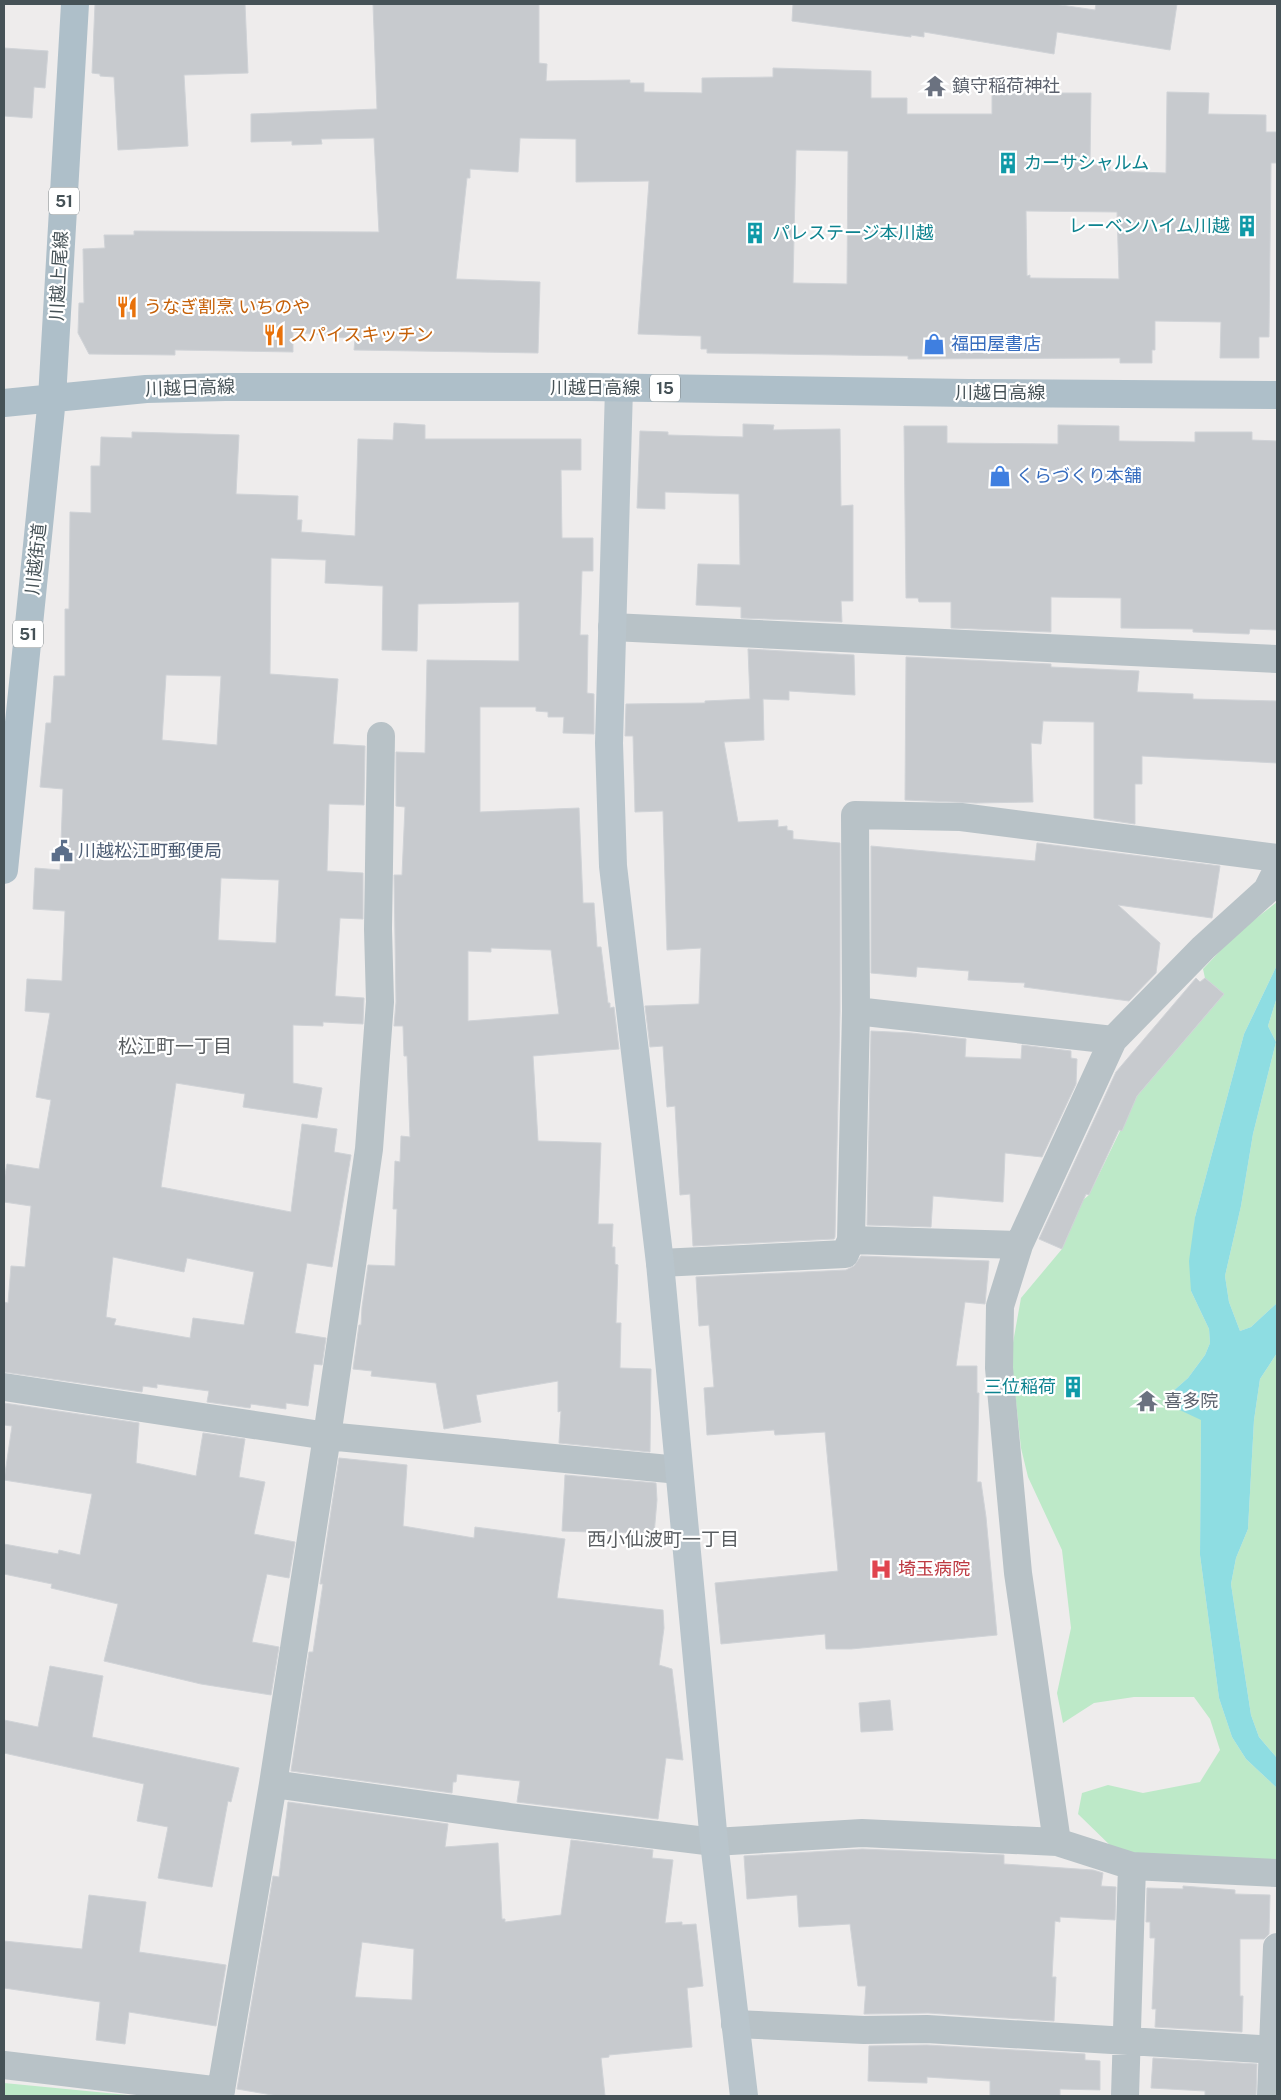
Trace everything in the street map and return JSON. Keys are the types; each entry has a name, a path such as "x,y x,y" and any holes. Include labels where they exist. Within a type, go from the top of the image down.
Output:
{"main road":[{"name":"川越上尾線","path":"52,398 75,4"},
{"name":"川越日高線","path":"4,402 146,389 225,387 619,388 968,393 1277,394"},
{"name":"川越街道","path":"4,870 10,744 52,398"}],"street":[{"path":"619,388 609,743 612,866 660,1263 714,1842 744,2096"},
{"path":"612,627 1277,659"},
{"path":"4,2066 221,2093 273,1784 328,1436 370,1139 380,1002 378,929 381,736"},
{"path":"660,1263 845,1254 851,1240 856,1011 855,814 961,817 1277,858"},
{"path":"1057,1842 1018,1573 999,1368 1000,1306 1019,1245 1113,1040 1203,948 1267,890 1277,870"},
{"path":"856,1011 1113,1040"},
{"path":"851,1240 1019,1245"},
{"path":"4,1387 328,1436 679,1470"},
{"path":"273,1784 510,1817 714,1842 862,1833 1057,1842 1132,1866 1277,1873"},
{"path":"1125,2096 1132,1866"},
{"path":"1271,2096 1277,1947"},
{"path":"735,2024 864,2030 927,2029 1274,2050"}],"green space":[{"path":"1277,902 1277,965 1244,1034 1195,1217 1191,1291 1209,1329 1210,1343 1205,1355 1188,1378 1171,1393 1169,1405 1201,1419 1200,1555 1219,1698 1232,1737 1246,1759 1277,1788 1277,1861 1117,1852 1078,1814 1082,1793 1108,1785 1143,1793 1200,1782 1220,1750 1210,1719 1194,1697 1134,1697 1094,1703 1063,1723 1057,1693 1071,1628 1062,1550 1028,1477 1021,1448 1011,1354 1021,1298 1062,1249 1083,1200 1089,1195 1137,1096 1224,994 1205,978 1203,969 1237,933"},
{"path":"1277,997 1277,1303 1251,1327 1240,1331 1229,1302 1225,1276 1241,1206 1253,1134 1276,1042 1268,1026"},
{"path":"1277,1353 1277,1758 1259,1737 1251,1715 1231,1584 1236,1558 1248,1529 1254,1420 1260,1379"},
{"path":"4,2083 138,2096 4,2096"}],"water":[{"path":"1277,965 1277,997 1268,1026 1276,1042 1253,1134 1241,1206 1225,1276 1229,1302 1240,1331 1251,1327 1277,1303 1277,1353 1260,1379 1254,1420 1248,1529 1236,1558 1231,1584 1251,1715 1259,1737 1277,1758 1277,1788 1246,1759 1232,1737 1219,1698 1200,1555 1201,1420 1169,1405 1171,1393 1188,1378 1205,1355 1210,1343 1209,1329 1191,1291 1189,1261 1195,1217 1244,1034"}],"building":[{"path":"95,4 245,4 248,73 184,75 188,146 118,150 114,77 100,76 100,74 92,73"},
{"path":"373,4 539,4 539,63 547,64 546,81 630,80 630,83 644,83 644,92 702,93 702,78 773,77 773,68 871,71 871,98 907,98 907,114 992,114 992,93 1091,93 1090,165 1110,165 1110,171 1166,173 1167,92 1209,93 1208,114 1266,115 1266,132 1277,132 1277,163 1271,163 1269,337 1259,337 1259,358 1220,358 1221,322 1155,321 1155,350 1152,350 1152,363 1120,363 1120,358 908,359 908,356 707,353 707,349 701,349 701,336 638,334 649,181 576,182 576,139 520,138 518,172 470,169 470,178 467,178 456,279 540,282 538,353 354,350 355,339 293,332 293,352 175,350 175,355 89,354 78,333 79,303 84,303 83,249 105,248 104,235 134,235 134,231 379,232 374,138 321,139 322,144 292,145 292,141 251,142 251,114 377,109","holes":["796,150 848,151 847,284 793,283","1026,211 1117,212 1119,279 1030,278 1030,275 1027,276"]},
{"path":"793,4 1054,4 1095,10 1096,4 1177,4 1170,50 1057,32 1054,54 924,32 924,37 911,35 911,37 792,21"},
{"path":"4,48 48,51 45,88 34,87 32,118 4,116"},
{"path":"394,423 425,425 425,439 581,439 581,470 561,470 562,538 593,538 593,571 582,571 580,635 588,635 587,693 594,694 594,734 563,733 564,717 548,717 548,712 536,711 536,707 480,707 480,812 579,808 583,903 594,903 597,947 601,947 608,1003 610,1003 610,1008 614,1007 619,1049 533,1056 538,1141 601,1143 598,1224 613,1224 612,1247 615,1247 615,1264 618,1265 616,1323 621,1323 620,1368 651,1369 650,1452 559,1443 561,1411 558,1412 558,1381 476,1395 481,1422 444,1429 436,1383 371,1376 372,1371 353,1369 359,1325 361,1325 368,1265 395,1266 397,1209 393,1209 395,1161 400,1162 401,1136 410,1137 407,1056 404,1056 403,1026 394,1026 396,1002 394,875 402,875 405,807 396,806 396,752 425,753 427,660 519,661 519,602 418,604 417,651 382,650 383,586 325,583 326,560 271,558 270,674 338,679 333,744 365,746 364,805 329,804 327,871 363,873 363,919 340,918 335,996 364,998 363,1024 323,1022 323,1026 293,1025 293,1083 322,1088 317,1118 243,1107 245,1094 176,1083 161,1187 291,1212 302,1124 337,1129 334,1152 351,1155 332,1267 307,1263 295,1333 326,1338 322,1365 314,1364 308,1406 286,1403 286,1409 251,1404 250,1408 207,1402 209,1391 157,1384 157,1388 143,1386 142,1392 4,1372 4,1302 8,1303 11,1266 25,1267 31,1206 4,1202 4,1180 7,1164 39,1169 51,1100 36,1097 50,1013 25,1011 27,979 62,981 65,911 33,909 35,868 60,870 63,789 40,787 46,723 51,723 54,676 65,676 65,609 69,609 70,512 91,513 91,466 100,466 101,437 132,438 132,432 239,435 236,494 298,496 297,520 302,520 301,532 355,536 358,439 393,440","holes":["166,675 221,676 217,745 162,740","221,878 279,880 276,943 218,940","491,948 551,950 559,1014 468,1021 468,951 491,952","113,1257 184,1272 187,1258 254,1272 244,1325 193,1318 190,1338 114,1325 116,1319 106,1317"]},
{"path":"743,424 774,425 773,430 840,429 841,506 853,505 853,601 841,601 842,622 741,618 741,607 696,605 698,564 740,565 739,494 665,492 665,509 637,508 640,431 668,432 668,435 743,437"},
{"path":"1058,425 1119,426 1119,441 1195,442 1195,432 1252,432 1252,440 1277,441 1277,630 1250,629 1249,634 1193,632 1193,629 1121,628 1121,598 1051,597 1051,632 951,628 951,602 919,602 918,598 906,598 904,426 947,426 947,443 1058,444"},
{"path":"748,649 854,655 855,695 789,691 789,700 763,699 764,740 724,742 738,822 778,820 778,827 787,826 787,830 793,831 793,839 840,843 840,1011 835,1237 834,1239 693,1246 690,1194 680,1195 675,1106 667,1107 663,1046 650,1047 645,1006 699,1004 701,948 667,950 663,811 635,812 633,736 625,736 626,704 705,703 705,701 750,699"},
{"path":"906,657 1051,664 1051,667 1139,671 1137,692 1193,694 1193,699 1277,701 1277,763 1142,756 1142,784 1135,784 1135,824 1094,818 1094,722 1043,721 1041,744 1031,743 1033,802 976,803 905,800"},
{"path":"1037,843 1220,866 1212,918 1118,905 1160,943 1156,973 1129,1001 1024,987 1025,983 968,980 969,971 917,967 916,977 871,973 871,846 1035,861"},
{"path":"1196,978 1200,982 1205,978 1224,994 1137,1096 1122,1131 1119,1130 1089,1195 1086,1194 1062,1249 1039,1239 1116,1072"},
{"path":"871,1031 966,1039 965,1057 1021,1059 1022,1045 1071,1051 1071,1058 1077,1059 1076,1084 1042,1157 1005,1153 1003,1202 933,1196 931,1227 867,1225"},
{"path":"861,1256 989,1261 985,1304 965,1302 956,1366 977,1366 977,1393 979,1393 977,1482 981,1482 986,1517 997,1635 851,1649 826,1649 825,1634 721,1644 715,1583 838,1571 825,1432 775,1435 774,1430 707,1435 704,1388 714,1387 709,1325 699,1326 696,1277 846,1270 854,1266"},
{"path":"4,1403 139,1423 136,1463 196,1476 203,1433 245,1439 239,1477 265,1482 254,1534 295,1542 289,1578 267,1574 252,1642 279,1647 271,1695 201,1684 104,1661 118,1604 51,1588 52,1584 4,1574 4,1544 58,1554 59,1550 80,1555 92,1494 4,1480 12,1426 4,1425"},
{"path":"339,1458 407,1465 403,1526 474,1538 475,1527 565,1539 557,1598 663,1610 664,1628 659,1665 672,1669 683,1760 666,1758 658,1819 517,1802 520,1781 457,1774 456,1782 453,1782 452,1793 291,1771 309,1652 313,1652 323,1584 320,1584"},
{"path":"565,1475 656,1483 657,1500 654,1535 590,1530 590,1532 562,1531"},
{"path":"50,1666 103,1676 92,1737 239,1768 231,1802 228,1801 212,1887 158,1878 168,1827 137,1821 144,1784 4,1753 4,1720 38,1727"},
{"path":"890,1700 893,1730 861,1732 859,1703"},
{"path":"288,1802 448,1824 445,1847 498,1843 502,1919 505,1919 505,1922 561,1915 571,1840 653,1850 652,1858 673,1860 665,1923 682,1922 682,1925 696,1924 703,1986 687,1988 692,2047 609,2055 609,2057 601,2058 605,2096 278,2096 237,2089 273,1876 279,1877","holes":["362,1942 414,1949 412,2000 355,1997"]},
{"path":"862,1849 1004,1855 1004,1864 1093,1870 1103,1873 1101,1886 1116,1887 1115,1920 1060,1917 1060,1922 1055,1921 1052,1977 1056,1977 1054,2021 928,2013 864,2014 866,1986 858,1986 850,1924 799,1927 797,1895 747,1899 744,1856"},
{"path":"1183,1886 1235,1890 1235,1894 1270,1895 1269,1934 1264,1939 1240,1939 1240,1996 1243,1996 1242,2032 1155,2027 1156,2009 1152,2009 1155,1938 1150,1938 1150,1922 1146,1922 1147,1888 1183,1889"},
{"path":"89,1895 146,1902 139,1952 226,1965 216,2026 129,2012 125,2044 96,2040 100,2002 4,1988 4,1941 82,1949"},
{"path":"927,2045 1085,2054 1085,2060 1100,2061 1100,2090 1060,2089 1060,2096 990,2096 990,2081 927,2077 927,2083 868,2081 869,2046"},
{"path":"1153,2058 1257,2064 1256,2096 1205,2096 1205,2091 1151,2088"}],"place":[{"name":"鎮守稲荷神社","path":"935,86"},
{"name":"カーサシャルム","path":"1008,163"},
{"name":"レーベンハイム川越","path":"1247,226"},
{"name":"パレステージ本川越","path":"755,233"},
{"name":"うなぎ割烹 いちのや","path":"127,307"},
{"name":"スパイスキッチン","path":"274,335"},
{"name":"福田屋書店","path":"934,344"},
{"name":"くらづくり本舗","path":"1000,476"},
{"name":"川越松江町郵便局","path":"62,851"},
{"name":"三位稲荷","path":"1073,1387"},
{"name":"喜多院","path":"1147,1401"},
{"name":"埼玉病院","path":"881,1569"}],"district":[{"name":"松江町一丁目","path":"175,1046"},
{"name":"西小仙波町一丁目","path":"663,1539"}]}
